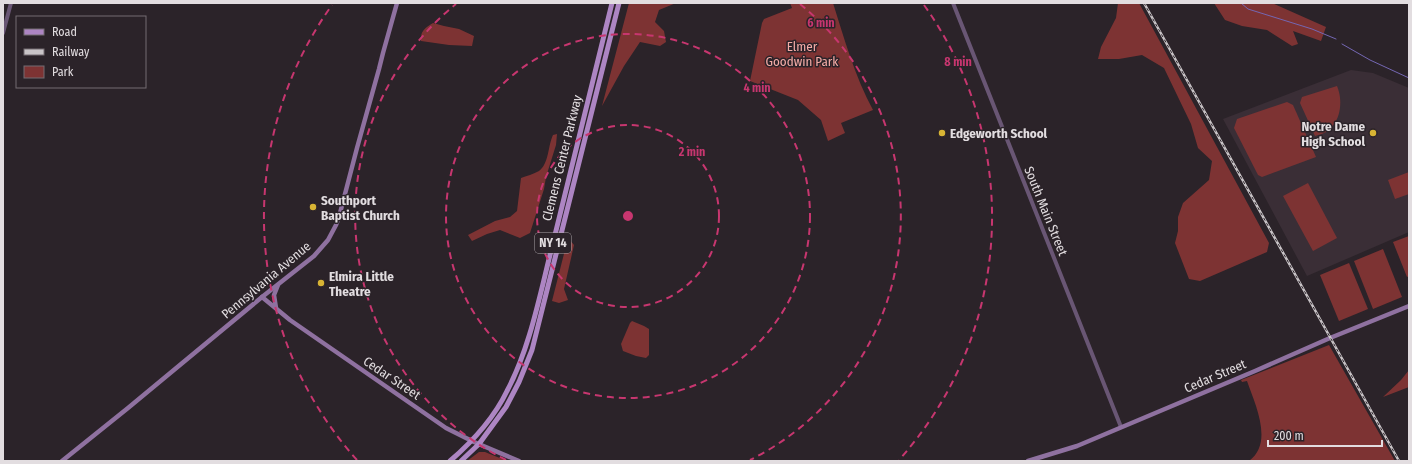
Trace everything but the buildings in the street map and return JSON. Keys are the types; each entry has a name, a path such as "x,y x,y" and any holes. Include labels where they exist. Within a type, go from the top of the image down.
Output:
{"main road":[{"name":"Pennsylvania Avenue","path":"62,461 314,256 328,240 336,225 379,69 382,53 397,3"},
{"name":"Clemens Center Parkway","path":"461,461 500,403 513,379 523,354 552,246 612,3"},
{"name":"Clemens Center Parkway","path":"450,461 474,442 498,419 513,395 525,370 532,350 619,3"},
{"path":"276,308 274,295 278,285"},
{"name":"Cedar Street","path":"262,297 290,320 446,428 474,442 519,461"},
{"name":"Cedar Street","path":"1028,461 1076,446 1409,306"}],"street":[{"path":"3,33 11,3"},
{"name":"South Main Street","path":"953,3 1121,427"}],"shaded area":[{"path":"1351,70 1373,73 1409,88 1409,232 1307,276 1223,119"}],"green space":[{"path":"629,3 676,3 659,10 655,22 664,31 666,42 660,46 640,42 624,66 602,106"},
{"name":"Elmer Goodwin Park","path":"790,3 833,3 855,71 873,110 841,123 845,133 828,141 821,120 798,100 750,81 764,19 792,8"},
{"path":"1118,3 1139,3 1269,243 1267,252 1200,281 1189,279 1175,243 1178,231 1178,217 1183,203 1209,180 1212,161 1198,148 1191,124 1164,68 1142,55 1119,59 1098,59 1101,47 1116,18"},
{"path":"1214,3 1272,3 1326,27 1321,41 1293,31 1298,44 1292,46 1267,30 1242,26 1225,20"},
{"path":"433,23 459,29 474,36 472,46 449,45 421,41 421,35 424,30"},
{"path":"1337,86 1340,97 1340,109 1337,120 1328,130 1315,136 1300,103 1302,97"},
{"path":"1287,102 1293,105 1316,157 1262,177 1258,175 1234,128 1237,119"},
{"path":"557,134 556,145 546,177 544,189 530,233 520,238 500,230 472,241 468,235 495,221 510,217 517,211 521,178 537,172 542,168 547,159 551,139 553,135"},
{"path":"1409,172 1409,194 1395,199 1388,180"},
{"path":"1308,183 1337,238 1313,251 1283,196"},
{"path":"1409,236 1409,276 1407,277 1393,242"},
{"path":"568,238 574,245 564,289 568,300 559,303 552,301"},
{"path":"1383,249 1402,297 1373,309 1354,261"},
{"path":"1349,263 1368,309 1339,321 1320,275"},
{"path":"632,321 649,329 649,355 646,358 623,351 621,344"},
{"path":"1329,345 1395,461 1249,461 1256,453 1260,444 1260,423 1258,412 1247,381 1242,382 1241,380"},
{"path":"1409,370 1409,387 1383,397 1401,380"},
{"path":"479,452 485,452 507,461 467,461"}],"waterway":[{"path":"1241,3 1248,9 1312,29 1336,39"},
{"path":"1342,44 1370,60 1409,78"}],"railway":[{"path":"1144,3 1399,461"}],"place":[{"name":"Edgeworth School","path":"942,133"},
{"name":"Notre Dame High School","path":"1373,133"},
{"name":"Southport Baptist Church","path":"313,207"},
{"name":"Elmira Little Theatre","path":"321,283"}]}
